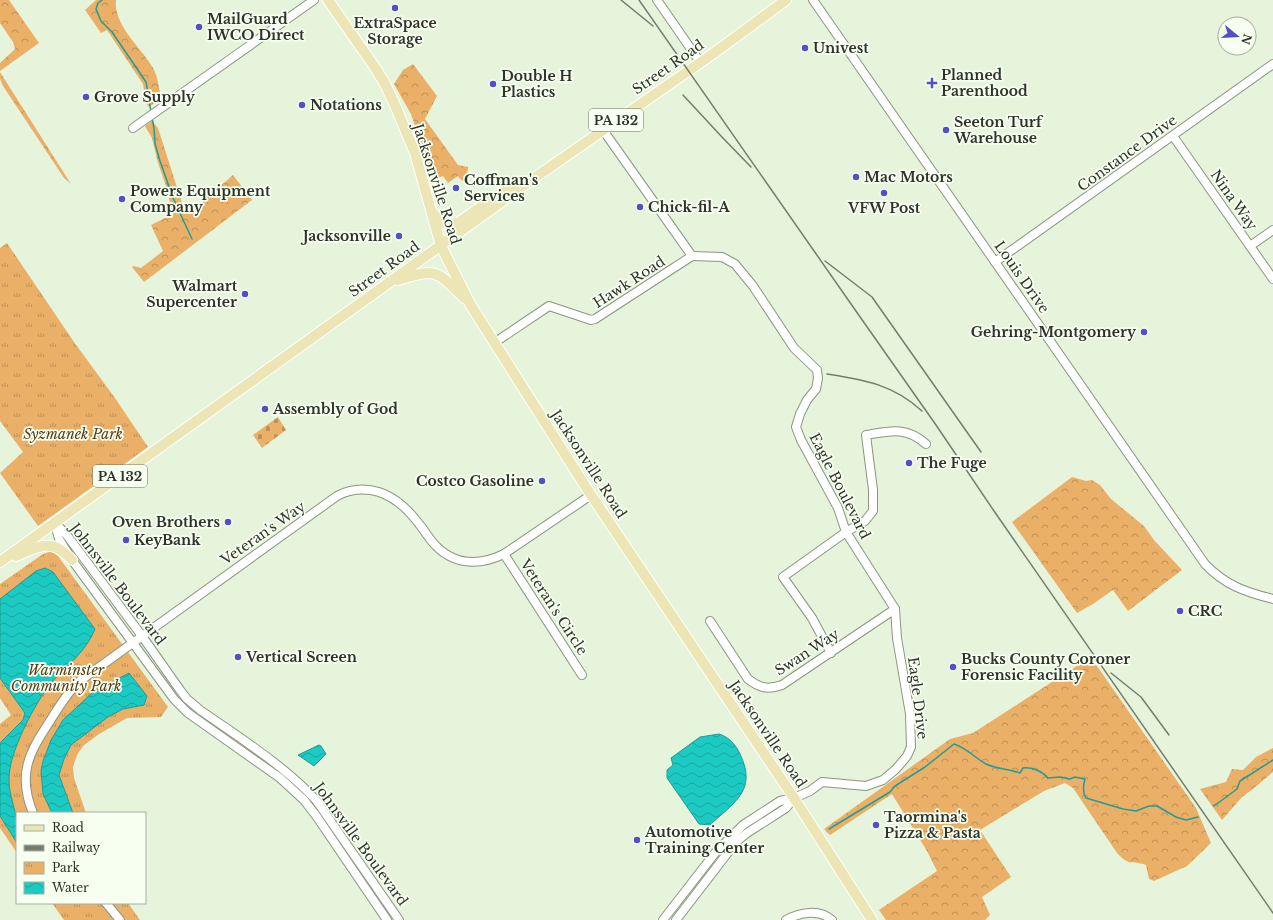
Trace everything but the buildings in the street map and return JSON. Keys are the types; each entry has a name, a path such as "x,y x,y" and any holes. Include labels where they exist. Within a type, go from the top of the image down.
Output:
{"main road":[{"name":"Jacksonville Road","path":"328,0 374,66 394,103 415,153 441,246 470,304 591,495 794,798 872,920"},
{"name":"Street Road","path":"0,562 533,179 786,0"},
{"path":"430,210 441,222 447,224 458,223 509,187 533,179"},
{"path":"390,282 431,272 443,277 470,304"},
{"path":"0,562 40,546 58,548 72,560"}],"street":[{"path":"133,128 314,0"},
{"path":"657,0 700,62"},
{"name":"Louis Drive","path":"813,0 1205,564 1217,576 1230,584 1246,591 1273,599"},
{"name":"Constance Drive","path":"995,262 1273,64"},
{"path":"603,130 692,256"},
{"name":"Nina Way","path":"1173,136 1273,279"},
{"path":"1250,246 1273,230"},
{"name":"Eagle Boulevard","path":"692,256 703,258 722,257 735,264 753,286 794,348 816,370 818,378 816,390 807,400 800,414 796,427 801,440 838,508 846,532 895,609"},
{"name":"Hawk Road","path":"494,343 549,306 591,320 595,319 692,256"},
{"path":"831,653 812,618 782,577 846,532 868,519 873,511 873,490 866,435 901,431 914,435 926,444"},
{"name":"Veteran's Way","path":"33,812 27,791 27,766 36,742 65,697 77,683 337,496 360,490 373,490 395,499 408,510 435,545 444,553 466,562 479,562 493,559 504,554 591,495"},
{"name":"Johnsville Boulevard","path":"55,523 59,539 72,560 166,690 188,713 280,778 304,800 387,920"},
{"name":"Johnsville Boulevard","path":"55,523 66,534 187,699 284,770 300,783 316,800 399,920"},
{"name":"Veteran's Circle","path":"504,554 582,675"},
{"name":"Eagle Drive","path":"794,798 810,791 822,782 866,786 883,780 908,756 911,747 910,714 896,638 895,609"},
{"name":"Swan Way","path":"710,621 748,679 757,686 770,689 782,685 895,609"},
{"path":"663,920 724,843 753,818 780,801 794,798"},
{"path":"676,920 736,842 747,833 786,808 794,798"},
{"path":"107,904 120,920"},
{"path":"786,920 793,916 812,913 824,915 832,920"}],"green space":[{"path":"0,0 9,0 39,43 0,71 0,63 15,49 13,42 0,23"},
{"path":"96,0 116,0 116,9 123,27 155,71 161,98 149,107 146,103 143,84 107,30 101,33 85,10"},
{"path":"413,64 437,96 425,119 458,165 468,167 467,178 462,181 458,176 448,183 443,176 433,180 411,114 394,84 403,70"},
{"path":"0,72 71,184 64,178 3,86 0,79"},
{"path":"152,121 158,128 182,203 189,210 200,204 233,175 252,200 144,282 132,267 134,266 141,268 163,251 151,225 173,214 152,138 145,126"},
{"name":"Syzmanek Park","path":"7,243 148,447 38,526 0,473 23,452 0,421 0,248"},
{"path":"278,417 286,430 262,448 253,435"},
{"path":"1072,477 1086,481 1092,480 1100,485 1111,499 1144,526 1154,540 1182,570 1128,611 1113,590 1077,613 1012,522"},
{"name":"Warminster Community Park","path":"52,551 58,556 168,707 161,717 127,718 99,734 83,746 77,755 73,767 74,778 86,812 16,812 16,852 0,828 0,724 11,715 0,698 0,584 43,554"},
{"path":"1086,660 1097,666 1196,808 1211,843 1187,866 1154,881 1149,879 1146,865 1128,862 1117,853 1073,788 1065,783 1044,791 980,830 1011,877 982,897 990,915 985,920 886,920 879,910 937,871 927,851 892,794 830,835 824,829 950,739 973,733"},
{"path":"1273,748 1273,772 1242,797 1222,820 1200,789 1226,782 1232,769 1243,770 1256,757"},
{"path":"53,904 129,904 140,920 64,920"}],"water":[{"path":"45,568 53,572 95,629 87,645 51,683 30,716 18,743 10,769 9,780 16,817 16,841 0,816 0,743 23,720 25,713 0,678 0,599 36,571"},
{"path":"129,673 147,696 144,705 123,709 108,717 71,745 64,759 59,775 73,812 52,812 43,794 41,771 43,761 51,740 63,720 93,692"},
{"path":"719,734 732,742 740,754 745,767 746,778 744,787 734,803 710,825 699,824 667,778 667,770 673,765 671,758 700,737"},
{"path":"319,745 326,754 314,766 298,755"}],"waterway":[{"path":"102,0 98,3 96,9 101,21 112,32 146,82 151,112"},
{"path":"152,118 155,144 160,161 173,198 192,239"},
{"path":"829,829 890,792 895,786 925,767 954,744 963,748 986,764 994,767 1020,773 1023,768 1030,768 1040,771 1048,778 1060,777 1070,779 1075,777 1085,779 1083,789 1086,798 1123,809 1136,811 1149,806 1157,806 1176,817 1186,820 1198,817"},
{"path":"1214,806 1237,789 1240,781 1273,760"}],"railway":[{"path":"621,0 653,26"},
{"path":"639,0 936,425 1273,913"},
{"path":"683,95 751,167"},
{"path":"825,261 872,297 981,452"},
{"path":"827,374 866,381 889,389 911,402 922,411"},
{"path":"1111,673 1141,697 1169,735"}],"place":[{"name":"ExtraSpace Storage","path":"395,8"},
{"name":"MailGuard IWCO Direct","path":"199,27"},
{"name":"Univest","path":"805,48"},
{"name":"Planned Parenthood","path":"932,83"},
{"name":"Double H Plastics","path":"493,84"},
{"name":"Grove Supply","path":"86,97"},
{"name":"Notations","path":"302,105"},
{"name":"Seeton Turf Warehouse","path":"946,130"},
{"name":"Mac Motors","path":"856,177"},
{"name":"Coffman's Services","path":"456,188"},
{"name":"VFW Post","path":"884,193"},
{"name":"Powers Equipment Company","path":"122,199"},
{"name":"Chick-fil-A","path":"640,207"},
{"name":"Jacksonville","path":"399,236"},
{"name":"Walmart Supercenter","path":"245,294"},
{"name":"Gehring-Montgomery","path":"1144,332"},
{"name":"Assembly of God","path":"265,409"},
{"name":"The Fuge","path":"909,463"},
{"name":"Costco Gasoline","path":"542,481"},
{"name":"Oven Brothers","path":"228,522"},
{"name":"KeyBank","path":"126,540"},
{"name":"CRC","path":"1180,611"},
{"name":"Vertical Screen","path":"238,657"},
{"name":"Bucks County Coroner Forensic Facility","path":"953,667"},
{"name":"Taormina's Pizza & Pasta","path":"876,825"},
{"name":"Automotive Training Center","path":"637,840"}]}
